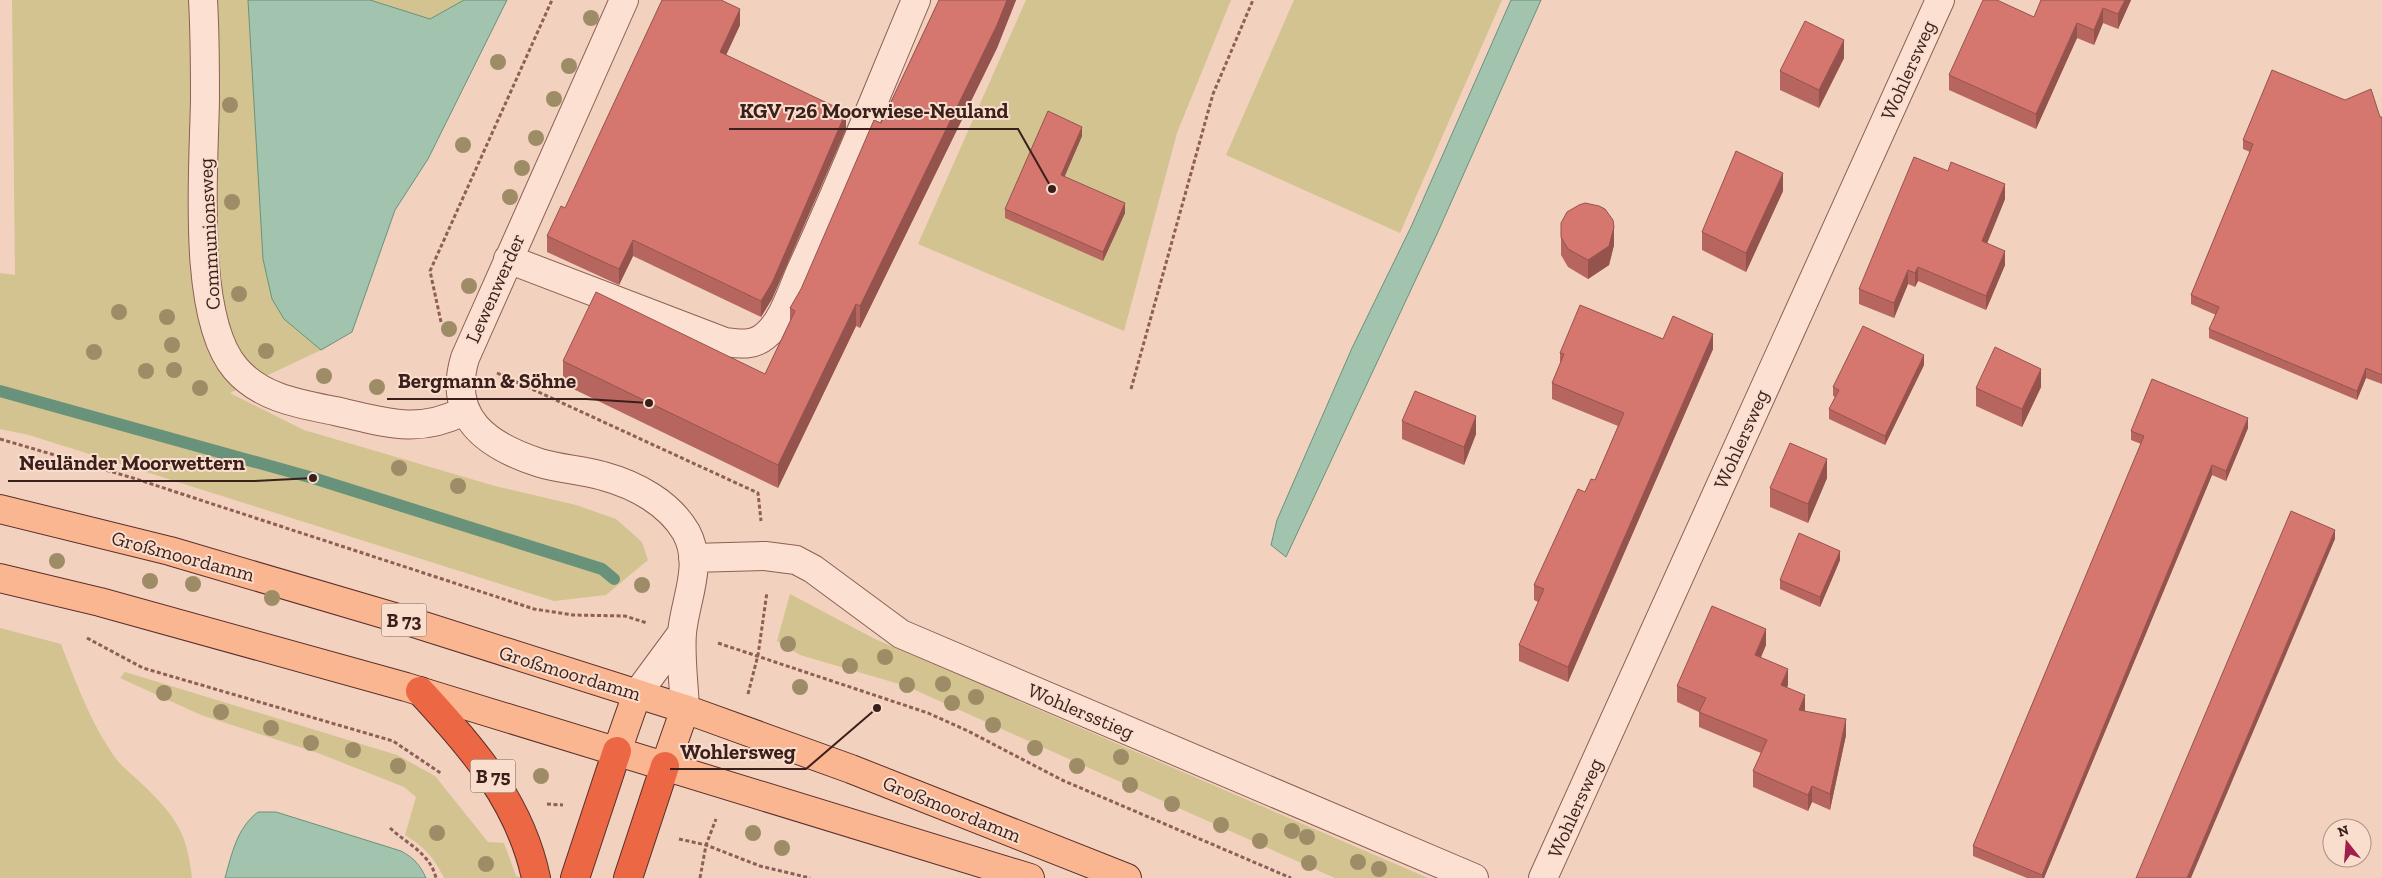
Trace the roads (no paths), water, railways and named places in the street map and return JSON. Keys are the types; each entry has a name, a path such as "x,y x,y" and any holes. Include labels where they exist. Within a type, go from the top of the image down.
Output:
{"highway":[{"name":"B 75","path":"420,691 459,732 502,790 528,845 536,878"},
{"path":"575,878 617,752"},
{"path":"628,878 665,766"}],"main road":[{"name":"Großmoordamm","path":"0,508 170,551 411,622 685,709 851,769 1127,878"},
{"name":"Großmoordamm","path":"0,578 100,602 420,691 1030,878"},
{"path":"617,752 637,694"},
{"path":"665,766 685,709"}],"street":[{"name":"Communionsweg","path":"203,0 206,52 203,200 206,272 212,316 222,348 236,370 259,389 288,401 391,424 422,426 445,420 464,411"},
{"name":"Lewenwerder","path":"624,0 465,358 460,375 460,392 464,411 475,427 491,441 516,454 541,463 604,476 636,489 673,512 687,534 693,558 693,582 682,633"},
{"path":"508,259 726,342 755,343 766,336 782,312 822,224 916,0"},
{"name":"Wohlersweg","path":"1543,878 1940,0"},
{"name":"Wohlersstieg","path":"693,558 765,556 796,560 813,569 901,634 1474,878"},
{"path":"637,694 682,633"},
{"path":"682,633 685,709"}],"waterway":[{"path":"0,391 313,478 602,569 614,579"}],"place":[{"name":"KGV 726 Moorwiese-Neuland","path":"1052,189"},
{"name":"Bergmann & Söhne","path":"649,403"},
{"name":"Neuländer Moorwettern","path":"313,478"},
{"name":"Wohlersweg","path":"877,708"}]}
